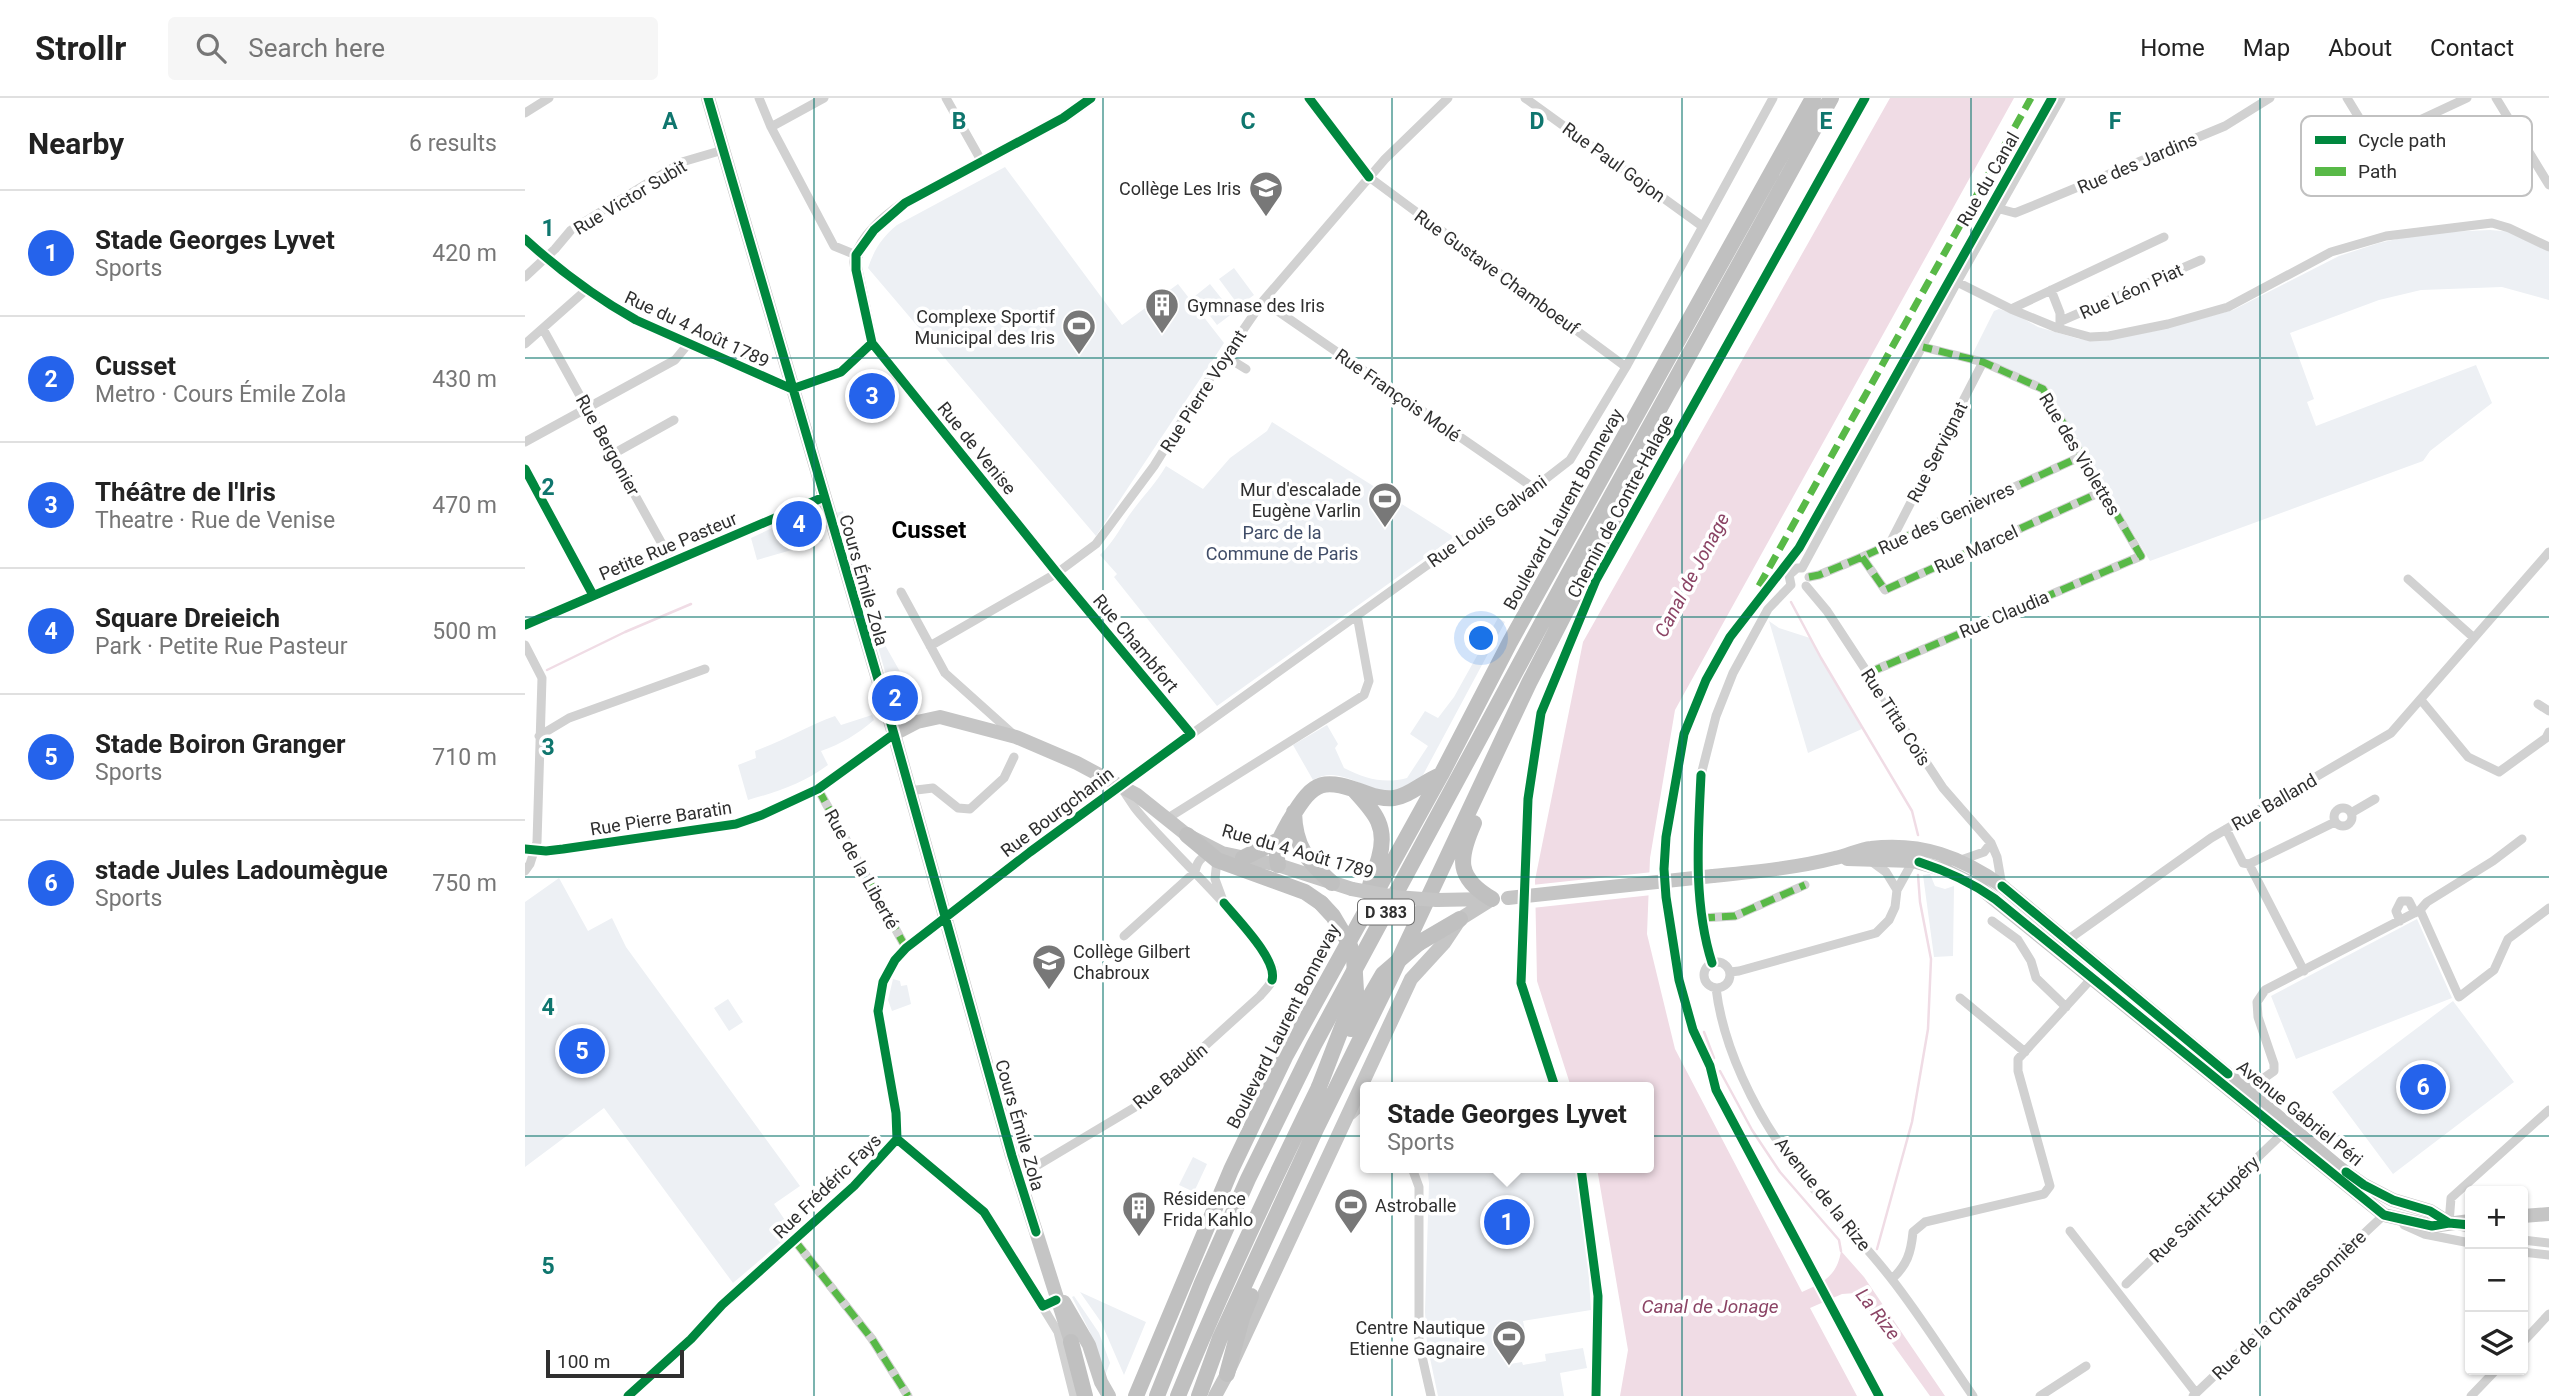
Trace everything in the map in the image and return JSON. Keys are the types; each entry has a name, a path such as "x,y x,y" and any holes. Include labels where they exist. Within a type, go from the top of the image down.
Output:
{"highway":[{"name":"Boulevard Laurent Bonnevay","path":"1136,1396 1231,1170 1285,1057 1441,775 1510,642 1813,98"},
{"name":"Boulevard Laurent Bonnevay","path":"1157,1396 1202,1283 1248,1180 1314,1045 1831,98"},
{"path":"1199,1396 1220,1338 1304,1154 1529,683 1632,483 1641,442"},
{"path":"1500,899 1479,891 1467,880 1462,868 1466,841 1528,703 1529,683"},
{"path":"1278,865 1277,841 1307,793 1320,786 1337,783 1374,796 1394,798 1441,775"},
{"path":"1353,789 1374,813 1383,832 1367,907"},
{"path":"1294,812 1296,836 1300,846 1313,865 1332,883"},
{"path":"1187,835 1213,857 1305,892 1321,903 1342,929 1354,958 1356,991 1319,1087"},
{"path":"1243,858 1277,841"},
{"path":"1178,1396 1264,1198 1319,1087 1383,974 1419,943 1460,919"},
{"path":"1227,1374 1242,1318 1260,1273 1395,983 1415,926"},
{"path":"1192,1396 1213,1324 1214,1309"},
{"path":"1070,1342 1085,1396"}],"main road":[{"name":"Cours Émile Zola","path":"708,98 894,734 1018,1177 1056,1285 1089,1345 1101,1382 1109,1396"},
{"name":"Rue Pierre Baratin","path":"894,734 917,722 940,717 1016,737"},
{"name":"Rue du 4 Août 1789","path":"1016,737 1077,762 1120,785 1168,818 1187,835 1222,853 1278,865 1352,889 1395,897 1437,900 1500,899 1713,876 1835,859"},
{"path":"1835,859 1870,848 1916,857"},
{"name":"Avenue Gabriel Péri","path":"1916,857 1933,850 1961,860 2002,886 2092,978 2384,1215 2432,1226 2465,1221"},
{"path":"1835,859 1916,857"},
{"name":"Avenue Gabriel Péri","path":"1916,857 1979,887 2145,1005 2364,1185 2393,1200 2430,1211 2449,1223"},
{"path":"1368,1082 1411,979 1444,943 1460,919 1500,899"},
{"name":"Avenue Gabriel Péri","path":"2092,978 2102,977 2132,1002 2145,1005"},
{"path":"1215,1396 1341,1130 1360,1096"},
{"path":"2528,1216 2549,1214"},
{"name":"Cours Émile Zola","path":"1036,1233 1049,1303 1070,1342"}],"street":[{"path":"525,113 549,98"},
{"path":"759,98 771,127 834,246 856,255"},
{"path":"771,127 824,98"},
{"path":"946,98 982,162"},
{"path":"792,389 841,372 872,343 856,270 856,255 874,230 890,214 905,203 1062,118 1091,98"},
{"name":"Rue Gustave Chamboeuf","path":"1309,98 1369,177 1626,367"},
{"name":"Rue Pierre Voyant","path":"930,646 1057,573 1082,556 1106,533 1154,466 1263,301 1369,177 1448,98"},
{"name":"Rue Paul Gojon","path":"1525,98 1702,226"},
{"name":"Rue du Canal","path":"1802,568 1957,282 2061,98"},
{"name":"Rue des Jardins","path":"2000,209 2015,213 2025,209 2225,126 2270,98"},
{"path":"2347,98 2358,116"},
{"path":"2428,116 2467,98"},
{"path":"2496,98 2507,116"},
{"name":"Rue Louis Galvani","path":"1357,615 1570,460 1626,367 1774,99"},
{"name":"Rue Victor Subit","path":"525,277 571,230 683,162 723,150"},
{"path":"2532,157 2549,185"},
{"path":"1957,282 2011,309 2090,337 2099,337 2168,324 2228,307 2331,252 2386,236 2492,223 2549,247"},
{"name":"Rue Léon Piat","path":"2011,309 2164,237"},
{"name":"Rue du 4 Août 1789","path":"525,239 586,289 636,320 792,389"},
{"name":"Rue Léon Piat","path":"2051,290 2060,313 2059,325 2201,260"},
{"path":"525,344 586,289"},
{"name":"Rue François Molé","path":"1263,301 1534,488"},
{"name":"Rue Bergonier","path":"543,329 672,562"},
{"path":"525,442 675,359 689,343"},
{"name":"Rue de Venise","path":"872,343 1057,573"},
{"name":"Rue des Violettes","path":"1923,347 1983,362 2043,389 2141,556"},
{"path":"1225,356 1246,369"},
{"name":"Rue Servignat","path":"1890,542 1983,362"},
{"path":"613,454 674,420"},
{"name":"Rue des Genièvres","path":"1807,581 2082,456"},
{"path":"525,469 593,595"},
{"name":"Rue Marcel","path":"1863,557 1885,590 2103,491"},
{"name":"Petite Rue Pasteur","path":"525,625 824,497"},
{"name":"Rue Balland","path":"2062,945 2226,830 2391,733 2549,552"},
{"name":"Rue Claudia","path":"1867,673 2141,556"},
{"path":"1797,568 1807,571 1807,581 1801,589 1791,585 1789,575 1797,568"},
{"name":"Rue Chambfort","path":"1057,573 1191,734"},
{"path":"2408,579 2474,638"},
{"name":"Rue Titta Coïs","path":"1807,581 1943,788 1991,843 1997,857 2002,886"},
{"path":"1712,963 1701,918 1698,838 1701,775 1716,716 1733,673 1767,609 1791,585"},
{"name":"Rue du 4 Août 1789","path":"901,592 945,673 1016,737"},
{"path":"1168,818 1364,695 1369,681 1357,615"},
{"name":"Rue Bourgchanin","path":"944,919 1120,785 1357,615"},
{"path":"525,645 542,678 530,850 525,871"},
{"path":"539,736 569,718 705,669"},
{"path":"2421,700 2468,757 2499,772 2546,738 2549,732"},
{"path":"2538,704 2549,711"},
{"name":"Rue Pierre Baratin","path":"530,850 592,845 736,824 784,807 818,789 894,734"},
{"path":"908,791 933,788 958,808 970,809 1004,778 1014,757"},
{"path":"1120,785 1135,808 1224,903"},
{"name":"Rue de la Liberté","path":"818,789 906,948"},
{"path":"2226,830 2243,863 2249,864 2335,822 2338,809 2346,808 2351,813 2375,799"},
{"path":"2247,1090 2274,1071 2258,1017 2257,1002 2265,990 2418,912 2427,902 2522,839"},
{"path":"1961,860 1984,852 1991,843"},
{"path":"1124,936 1195,872 1196,864 1202,857 1213,857 1215,879 1224,903"},
{"path":"1730,972 1876,933 1889,920 1895,907 1897,890 1916,857"},
{"path":"1870,860 1886,872 1897,890"},
{"path":"2249,864 2304,971"},
{"path":"1203,880 1209,882 1215,879"},
{"path":"1701,918 1735,916 1805,884"},
{"path":"2400,921 2396,906 2400,901 2409,901 2418,912 2459,997 2494,970 2508,939 2549,908"},
{"name":"Rue Baudin","path":"1018,1177 1142,1103 1260,996 1274,973 1270,960 1224,903"},
{"name":"Rue Frédéric Fays","path":"628,1396 854,1186 897,1139 896,1113 878,1011 880,993 888,972 906,948 944,919"},
{"path":"1992,921 2018,940 2031,961 2036,978 2066,1007"},
{"path":"1721,962 1730,972 1727,983 1716,988 1708,984 1704,977 1706,968 1712,963 1721,962"},
{"path":"1892,1279 1902,1270 1911,1255 1913,1232 1926,1222 2044,1194 2050,1186 2018,1071 2018,1059 2092,978"},
{"name":"Avenue de la Rize","path":"1716,988 1717,1002 1733,1053 1757,1106 1789,1158 1892,1279 1973,1396"},
{"path":"1960,998 2025,1052"},
{"path":"1341,1130 1360,1107"},
{"path":"2465,1228 2449,1223 2451,1198 2549,1110"},
{"name":"Rue Saint-Exupéry","path":"2126,1284 2282,1134"},
{"path":"897,1139 984,1212 1049,1303 1074,1396"},
{"path":"1414,1173 1419,1187 1419,1342 1431,1396"},
{"path":"2384,1215 2424,1234 2465,1242"},
{"name":"Rue de la Chavassonnière","path":"2195,1395 2384,1215"},
{"path":"2070,1231 2195,1395"},
{"path":"795,1241 871,1339 908,1396"},
{"path":"2528,1241 2549,1243"},
{"path":"2528,1253 2549,1255"},
{"path":"2528,1337 2549,1314"},
{"path":"2040,1396 2086,1366"},
{"path":"2471,1396 2491,1375"}],"green space":[{"name":"Complexe Sportif Municipal des Iris","path":"1005,167 1122,325 1178,284 1224,343 1096,536 868,268 879,244 897,225"},
{"path":"2490,230 2513,232 2549,251 2549,300 2502,287 2421,290 2379,300 2290,333 2314,399 2307,402 2316,426 2476,365 2492,403 2430,451 2423,461 2150,561 2046,389 1972,355 1994,311 1999,309 2038,327 2079,339 2101,341 2159,330 2233,310 2339,256 2379,243 2424,233"},
{"path":"1234,268 1254,295 1239,306 1219,279"},
{"path":"1210,284 1233,313 1217,325 1195,296"},
{"name":"Parc de la Commune de Paris","path":"1272,422 1454,537 1217,706 1114,577 1117,574 1100,555 1166,466 1203,489 1230,458 1267,431"},
{"path":"813,509 823,541 757,560 751,538"},
{"path":"843,511 862,579 855,580 836,513"},
{"path":"1498,618 1505,622 1423,775 1405,787 1387,790 1335,775 1313,780 1293,745 1327,725 1338,744 1335,748 1344,768 1375,779 1391,781 1407,778 1428,746 1410,734 1425,711 1438,718 1454,697"},
{"path":"1769,621 1779,628 1810,638 1862,729 1808,753"},
{"path":"881,638 903,677 922,694 918,697 907,687 890,689 876,640"},
{"path":"872,715 874,720 862,730 821,751 828,765 790,786 748,800 738,765 756,758 755,751 835,716 841,725"},
{"path":"1930,874 1935,886 1945,889 1954,886 1953,956 1934,957 1923,875"},
{"path":"559,878 588,931 612,918 626,947 800,1186 774,1204 793,1232 733,1283 604,1108 525,1167 525,902"},
{"path":"2417,919 2452,998 2296,1059 2271,996"},
{"path":"893,979 900,981 901,986 907,985 911,1004 892,1011 888,1000"},
{"path":"728,999 743,1022 729,1031 714,1008"},
{"path":"2453,1001 2514,1082 2393,1174 2332,1092"},
{"path":"1193,1157 1207,1164 1194,1192 1179,1185"},
{"path":"1428,1173 1575,1173 1584,1202 1591,1310 1523,1321 1525,1331 1505,1335 1510,1364 1546,1361 1545,1354 1583,1348 1587,1368 1560,1373 1564,1396 1438,1396 1427,1344 1425,1312"},
{"path":"1080,1292 1146,1322 1124,1375 1101,1322"},
{"path":"1074,1296 1099,1333 1110,1363 1103,1381 1090,1332 1072,1297"}],"water":[{"name":"Canal de Jonage","path":"1890,98 2014,98 1675,710 1650,858 1647,934 1675,1049 1802,1292 1817,1285 1833,1272 1841,1251 1864,1277 1945,1396 1930,1396 1856,1293 1842,1294 1810,1308 1857,1396 1620,1396 1628,1350 1598,1173 1654,1173 1654,1082 1569,1082 1537,981 1535,880 1583,642"}],"pier":[{"path":"1653,872 1652,895 1532,908 1532,885"}],"waterway":[{"path":"1791,602 1912,811 1918,835"},
{"path":"547,670 691,604"},
{"path":"1877,1249 1912,1122 1928,1029 1931,959 1920,902 1918,875"},
{"path":"1704,1032 1714,1058"},
{"path":"1720,1071 1752,1130 1780,1172 1839,1240 1841,1251"}],"marked path":[{"path":"1759,586 2031,98"},
{"path":"1868,673 2141,556 2043,389 1983,362 1923,347"},
{"path":"1809,577 1862,557 2082,456"},
{"path":"1862,557 1885,590 2103,491"},
{"path":"818,789 906,948"},
{"path":"1701,918 1735,916 1805,885"},
{"path":"795,1241 872,1339 908,1396"}],"cycle path":[{"path":"708,98 1036,1232"},
{"path":"628,1396 691,1339 722,1305 854,1186 897,1139 896,1113 878,1011 883,982 895,960 906,948 1030,852 1191,734 872,343 856,270 856,255 874,230 905,203 1063,118 1091,98"},
{"path":"1309,98 1369,177"},
{"name":"Chemin de Contre-Halage","path":"1553,1082 1521,983 1528,799 1541,713 1596,580 1865,98"},
{"path":"1879,1396 1716,1090 1710,1066 1693,1030 1679,980 1666,897 1666,837 1684,734 1706,680 1730,637 1799,548 2052,98"},
{"path":"525,239 578,283 636,320 792,389"},
{"path":"792,389 841,372 872,343"},
{"path":"525,469 593,595"},
{"path":"525,625 824,497"},
{"path":"525,849 563,849 736,824 818,789 894,734"},
{"path":"1701,775 1699,894 1712,963"},
{"path":"1919,862 1959,878 1995,899 2384,1215 2432,1226 2449,1223 2465,1225"},
{"path":"2002,886 2228,1074"},
{"path":"1224,903 1263,951 1269,962 1272,980"},
{"path":"897,1139 984,1212 1043,1306 1056,1300"},
{"path":"2346,1172 2393,1200 2430,1211 2449,1223"},
{"path":"1582,1173 1598,1296 1596,1396"}],"place":[{"name":"Collège Les Iris","path":"1266,218"},
{"name":"Gymnase des Iris","path":"1162,335"},
{"name":"Complexe Sportif Municipal des Iris","path":"1079,356"},
{"name":"Théâtre de l'Iris","path":"872,396"},
{"name":"Square Dreieich","path":"799,524"},
{"name":"Mur d'escalade Eugène Varlin","path":"1385,529"},
{"name":"Cusset","path":"895,698"},
{"name":"Collège Gilbert Chabroux","path":"1049,991"},
{"name":"Stade Boiron Granger","path":"582,1051"},
{"name":"stade Jules Ladoumègue","path":"2423,1087"},
{"name":"Stade Georges Lyvet","path":"1507,1222"},
{"name":"Astroballe","path":"1351,1235"},
{"name":"Résidence Frida Kahlo","path":"1139,1238"},
{"name":"Centre Nautique Etienne Gagnaire","path":"1509,1367"}],"district":[{"name":"Cusset","path":"929,530"}],"water label":[{"name":"La Rize","path":"1878,1314"}]}
